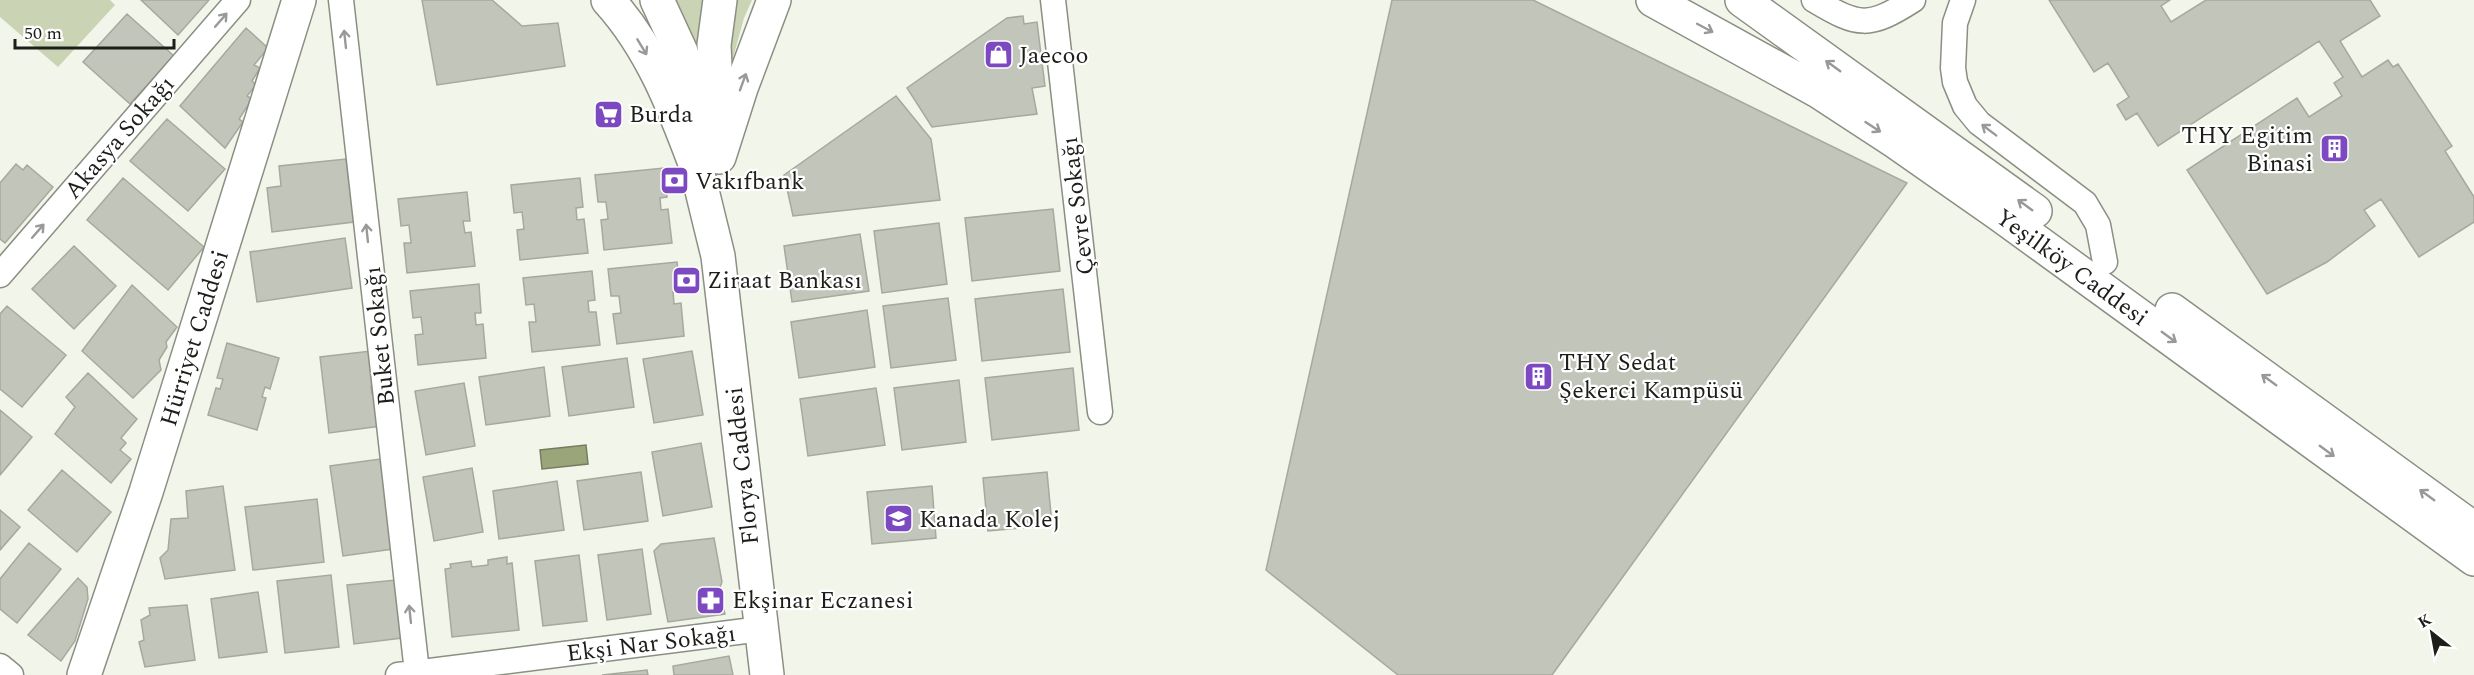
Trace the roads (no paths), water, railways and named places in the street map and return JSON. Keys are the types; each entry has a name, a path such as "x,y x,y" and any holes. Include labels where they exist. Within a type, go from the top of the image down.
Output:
{"main road":[{"name":"Hürriyet Caddesi","path":"84,675 146,492 299,0"},
{"path":"608,0 642,46 708,162"},
{"name":"Florya Caddesi","path":"657,0 681,52 692,101 697,142 708,162"},
{"name":"Florya Caddesi","path":"720,0 716,24 708,162 767,675"},
{"path":"708,162 741,88 774,0"},
{"name":"Yeşilköy Caddesi","path":"1653,0 1798,80 1896,142 2009,220 2474,558"},
{"name":"Yeşilköy Caddesi","path":"1742,0 2474,529"}],"street":[{"name":"Akasya Sokağı","path":"0,275 238,0"},
{"name":"Buket Sokağı","path":"341,0 407,674"},
{"name":"Çevre Sokağı","path":"1053,0 1100,412"},
{"path":"1814,0 1843,17 1869,21 1895,13 1913,0"},
{"path":"1963,0 1954,23 1953,39 1955,82 1965,106 1979,123 2085,203 2098,225 2105,262"},
{"name":"Ekşi Nar Sokağı","path":"407,674 761,629"},
{"path":"0,666 11,675"}],"place":[{"name":"Jaecoo","path":"998,55"},
{"name":"Burda","path":"608,114"},
{"name":"THY Egitim Binasi","path":"2334,149"},
{"name":"Vakıfbank","path":"674,181"},
{"name":"Ziraat Bankası","path":"686,280"},
{"name":"THY Sedat Şekerci Kampüsü","path":"1538,376"},
{"name":"Kanada Kolej","path":"898,519"},
{"name":"Ekşinar Eczanesi","path":"711,600"}]}
